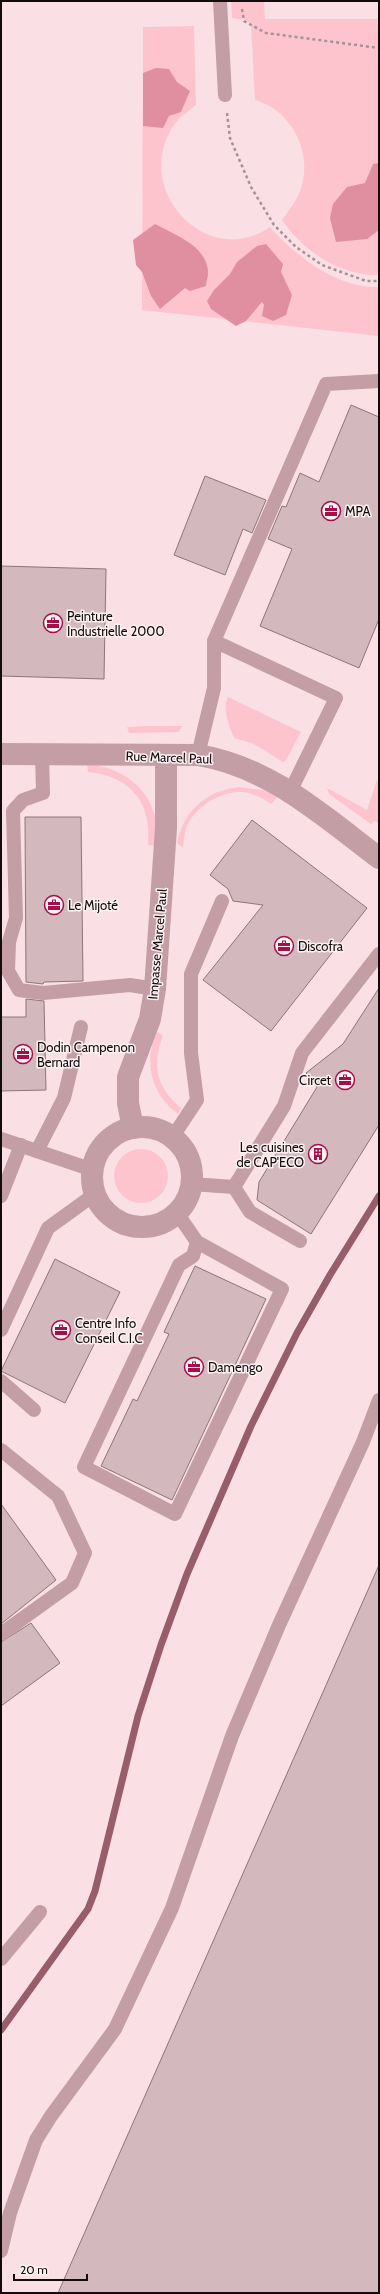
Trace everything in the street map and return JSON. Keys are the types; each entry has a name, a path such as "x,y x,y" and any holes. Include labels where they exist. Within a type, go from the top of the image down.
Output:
{"street":[{"name":"Rue Marcel Paul","path":"1,754 198,755 219,758 248,768 290,792 379,858"},
{"name":"Impasse Marcel Paul","path":"133,1128 128,1103 128,1077 150,1019 155,989 166,828 166,755"},
{"path":"133,1128 151,1128 172,1138 180,1145 189,1160 192,1178 189,1195 177,1213 167,1221 150,1227 133,1227 117,1220 103,1209 95,1194 92,1177 95,1160 103,1145 117,1133 133,1128"}],"lane":[{"path":"220,1 225,94"},
{"path":"198,755 214,688 214,641 326,384 379,381"},
{"path":"214,641 336,698 290,792"},
{"path":"42,754 43,793 23,800 12,811 16,918 9,942 8,971 19,990 43,993 130,985 155,989"},
{"path":"172,1138 197,1100 190,1053 191,974 222,901"},
{"path":"234,1187 284,1106 302,1053 379,954"},
{"path":"37,1151 64,1098 81,1027"},
{"path":"1,1139 93,1170"},
{"path":"1,1196 21,1145"},
{"path":"191,1184 234,1187"},
{"path":"234,1187 250,1212 300,1241"},
{"path":"1,1330 48,1228 95,1194"},
{"path":"177,1213 197,1242 282,1289 175,1514 84,1467 179,1265 193,1256 197,1242"},
{"path":"1,1381 34,1410"},
{"path":"1,2251 10,2213 36,2140 51,2116 115,2029 172,1908 232,1736 279,1625 363,1442 379,1400"},
{"path":"1,1450 58,1496 85,1553 72,1583 1,1634"},
{"path":"1,1959 40,1912"}],"path":[{"path":"241,8 244,21 266,33 379,48"},
{"path":"225,94 230,138 251,187 274,225 296,247 322,265 366,281 379,281"}],"shaded area":[{"path":"231,1 264,1 265,19 379,19 379,275 350,271 324,260 301,242 282,220 295,201 302,186 304,167 303,154 300,142 287,120 267,105 255,100 251,25 246,20 232,18"},
{"path":"194,26 196,105 177,121 164,146 161,171 168,195 181,215 199,230 221,238 246,238 270,227 292,249 319,269 349,283 379,287 379,336 142,310 143,27"},
{"path":"156,68 169,69 177,82 190,91 181,112 169,116 163,128 143,126 143,73"},
{"path":"379,163 379,230 367,239 336,242 330,218 333,204 347,187 365,183 373,164"},
{"path":"155,224 195,247 206,261 208,272 206,286 190,291 185,288 160,309 151,296 142,272 136,265 133,240"},
{"path":"266,244 283,264 281,272 292,295 286,315 273,321 262,316 264,305 262,302 246,321 236,326 211,309 207,301 214,290 230,274 237,262 257,246"},
{"path":"228,697 301,732 286,760 283,762 254,744 234,738 228,723 226,712 226,702"},
{"path":"182,726 179,732 129,733 127,727"},
{"path":"87,764 111,769 132,780 140,788 153,809 156,821 156,846 148,845 146,816 142,804 136,794 116,779 88,772"},
{"path":"377,780 379,780 378,823 374,821 371,824 329,794 327,788 367,810"},
{"path":"239,787 263,790 278,796 271,804 257,796 243,792 224,795 214,799 206,804 192,818 186,829 183,848 177,843 180,831 185,821 198,804 216,793"},
{"path":"157,1032 163,1035 158,1056 158,1075 166,1092 181,1108 178,1114 161,1097 152,1077 150,1066 151,1055"},
{"path":"136,1149 146,1149 156,1153 164,1161 168,1171 168,1181 164,1191 156,1199 146,1203 136,1203 126,1199 118,1191 114,1181 114,1171 118,1161 126,1153"}],"building":[{"name":"MPA","path":"351,405 379,417 379,619 359,668 260,626 292,549 268,539 282,506 286,507 300,473 319,482"},
{"path":"205,476 266,500 252,533 243,529 225,575 174,555"},
{"name":"Peinture Industrielle 2000","path":"1,566 106,569 104,679 1,676"},
{"name":"Le Mijoté","path":"25,817 81,817 83,981 44,982 43,984 26,982"},
{"name":"Discofra","path":"252,820 367,908 271,1031 203,980 263,905 233,901 228,889 210,875"},
{"name":"Les cuisines de CAP'ECO","path":"379,988 379,1125 311,1234 257,1200 259,1182 317,1087 306,1073 343,1044"},
{"name":"Dodin Campenon Bernard","path":"26,999 44,1001 46,1090 1,1091 1,1017 26,1017"},
{"name":"Centre Info Conseil C.I.C","path":"55,1259 120,1292 65,1403 1,1371"},
{"name":"Damengo","path":"195,1266 266,1299 172,1500 101,1466 133,1399 137,1401 169,1334 164,1332"},
{"path":"1,1504 56,1580 1,1624"},
{"path":"379,1565 379,2293 58,2293"},
{"path":"31,1623 60,1663 1,1706 1,1642"}],"waterway":[{"path":"1,2030 88,1909 95,1891 138,1716 161,1645 187,1574 251,1426 297,1333 330,1275 379,1196"}],"place":[{"name":"MPA","path":"331,511"},
{"name":"Peinture Industrielle 2000","path":"53,623"},
{"name":"Le Mijoté","path":"54,905"},
{"name":"Discofra","path":"284,946"},
{"name":"Dodin Campenon Bernard","path":"23,1054"},
{"name":"Circet","path":"345,1080"},
{"name":"Les cuisines de CAP'ECO","path":"318,1154"},
{"name":"Centre Info Conseil C.I.C","path":"61,1330"},
{"name":"Damengo","path":"194,1367"}]}
